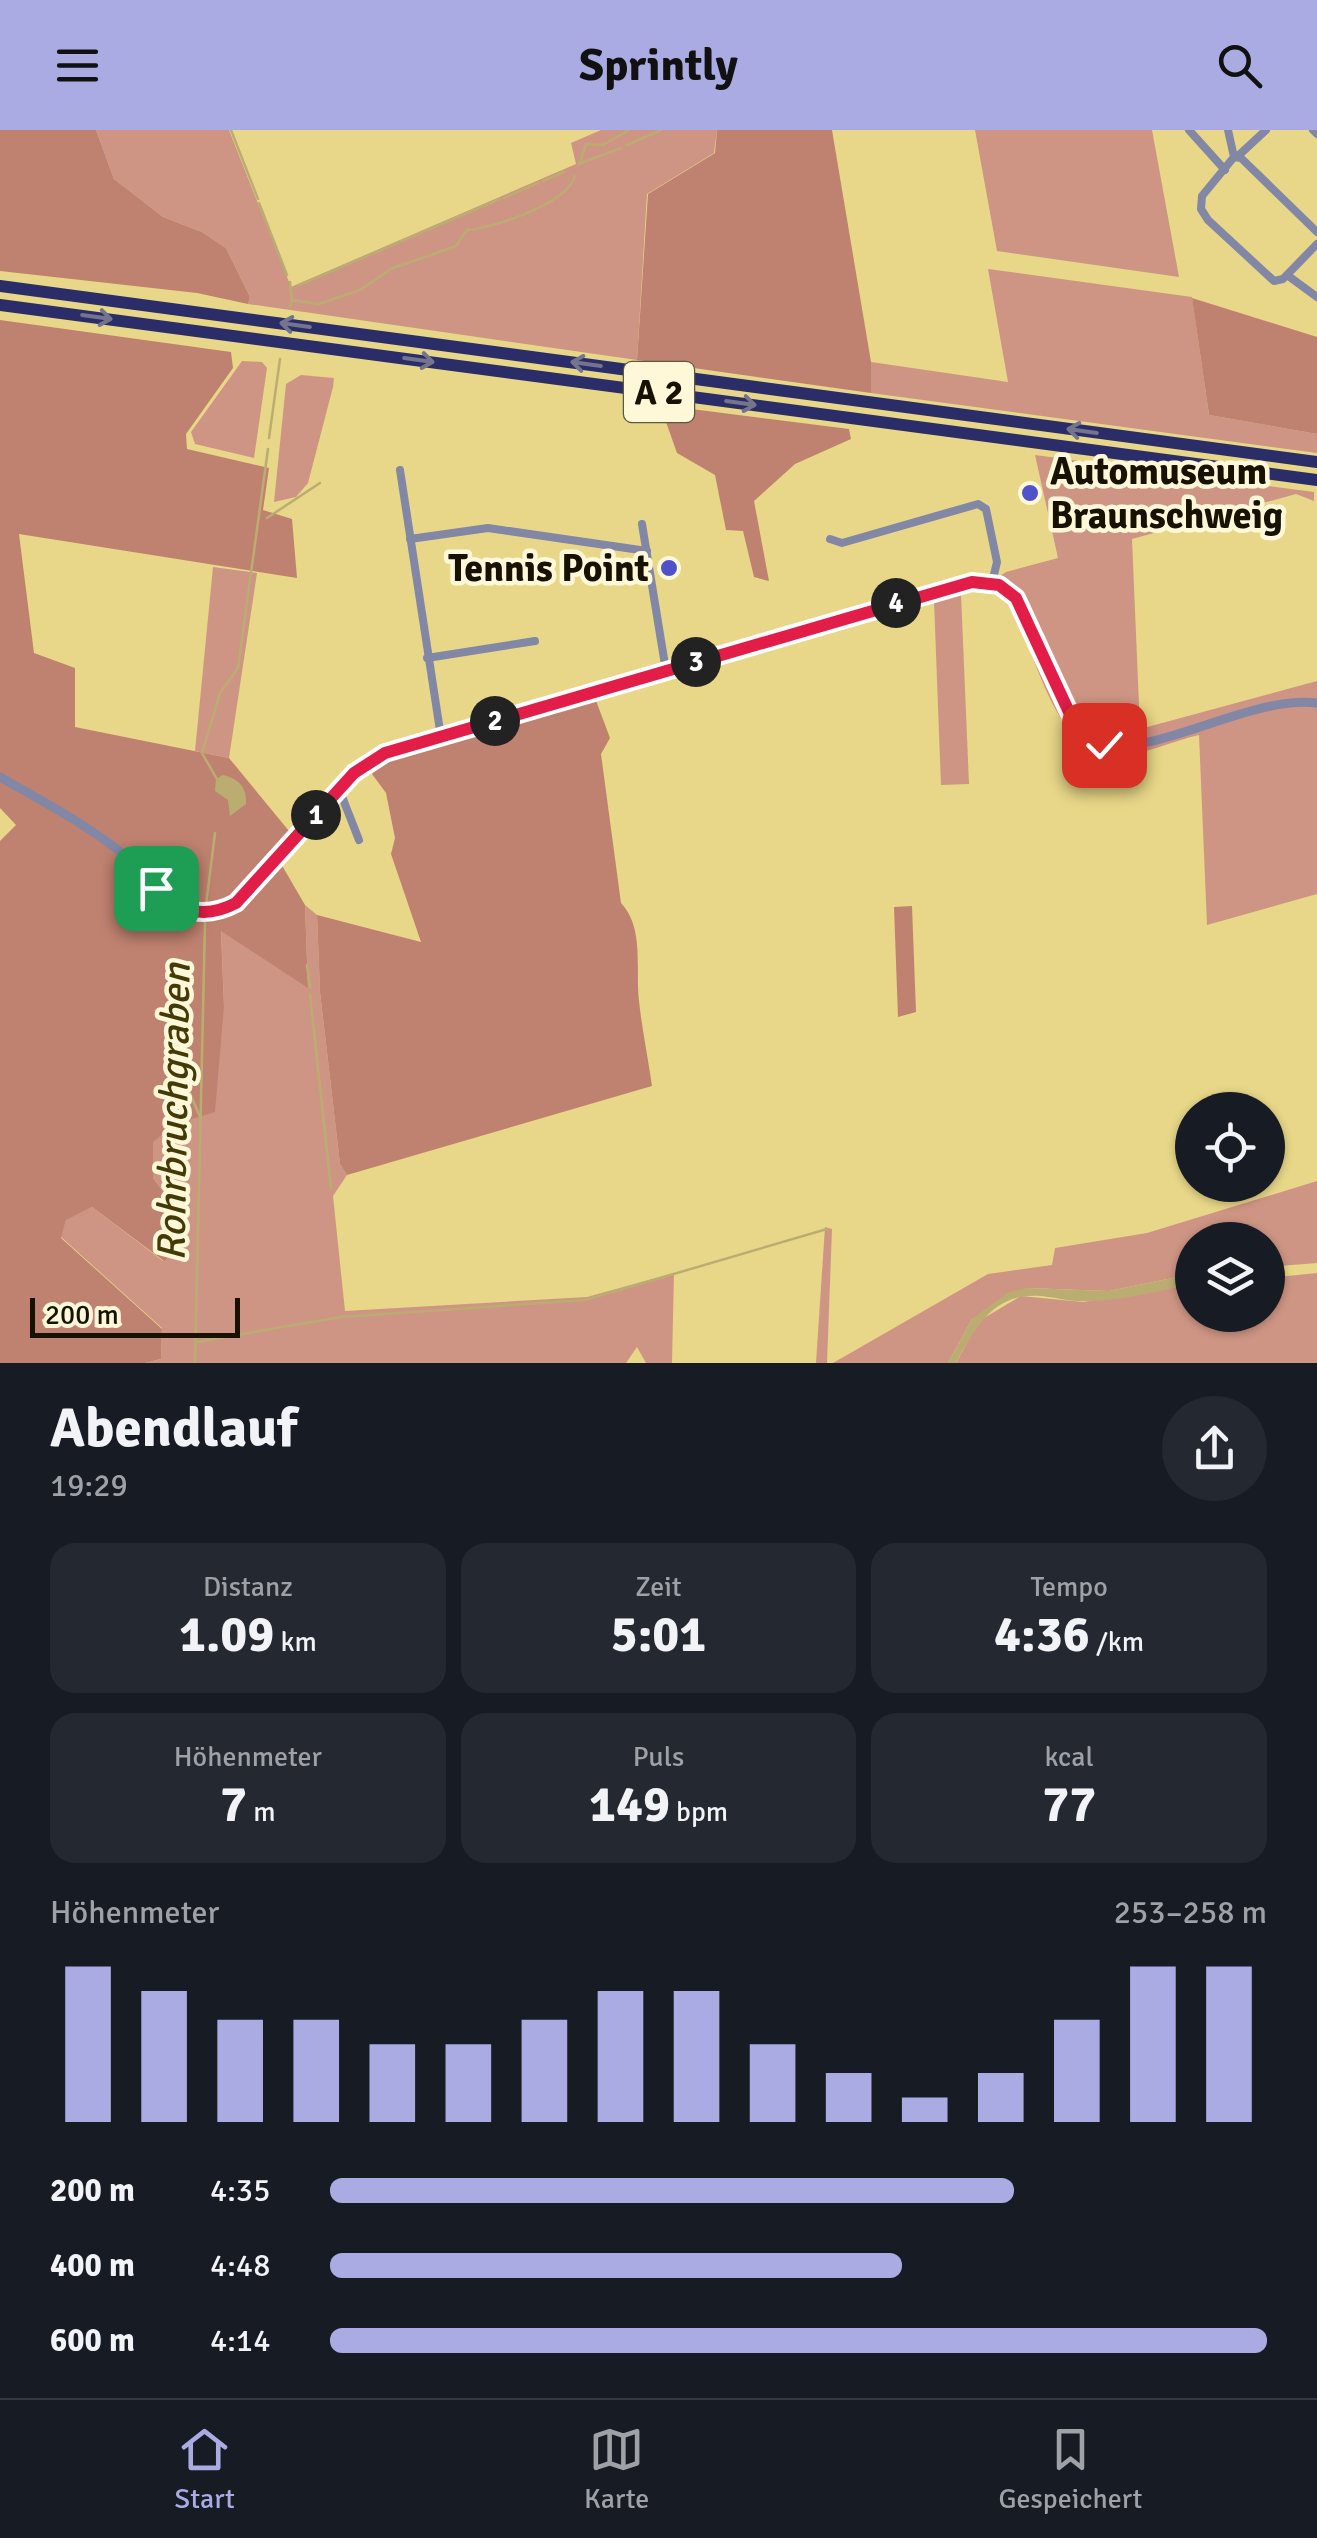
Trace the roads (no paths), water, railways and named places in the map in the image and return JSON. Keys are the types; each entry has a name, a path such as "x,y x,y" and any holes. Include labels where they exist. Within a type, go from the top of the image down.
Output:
{"highway":[{"name":"A 2","path":"0,286 1317,462"},
{"name":"A 2","path":"0,304 1317,480"}],"street":[{"path":"1189,130 1225,170"},
{"path":"1228,130 1234,158"},
{"path":"1266,130 1234,158 1201,197 1204,216 1271,279 1280,280 1287,275 1317,244"},
{"path":"1234,158 1241,158 1317,232"},
{"path":"1287,275 1317,297"},
{"path":"400,470 441,736"},
{"path":"830,539 842,543 978,504 986,509 997,558 992,583"},
{"path":"642,524 666,671"},
{"path":"410,539 488,528 647,550"},
{"path":"0,777 116,849 170,902 204,912 242,898 338,789 369,760 958,585 992,583 1008,590 1020,604 1069,715 1080,731 1096,743 1130,744 1284,702 1317,703"},
{"path":"428,658 536,641"},
{"path":"338,789 359,840"}],"waterway":[{"path":"231,130 258,199"},
{"name":"Rohrbruchgraben","path":"579,165 586,144 603,145 629,130"},
{"path":"627,145 661,130"},
{"path":"581,163 621,148"},
{"path":"543,181 564,172"},
{"name":"Rohrbruchgraben","path":"290,306 292,300 319,304 360,290 391,269 456,246 467,230 542,206 569,187 575,176"},
{"path":"504,198 538,183"},
{"path":"299,285 500,199"},
{"path":"259,203 287,275"},
{"path":"290,282 292,300"},
{"name":"Rohrbruchgraben","path":"269,438 280,359"},
{"name":"Rohrbruchgraben","path":"218,781 202,753 220,693 238,668 268,449"},
{"path":"267,518 320,483"},
{"name":"Rohrbruchgraben","path":"206,905 215,833"},
{"name":"Rohrbruchgraben","path":"195,1363 205,923"},
{"path":"307,965 310,988"},
{"path":"310,994 331,1188"},
{"path":"182,1075 201,1119"},
{"path":"197,1342 341,1317 585,1300 827,1229"}],"place":[{"name":"Automuseum Braunschweig","path":"1030,493"},
{"name":"Tennis Point","path":"669,568"}]}
